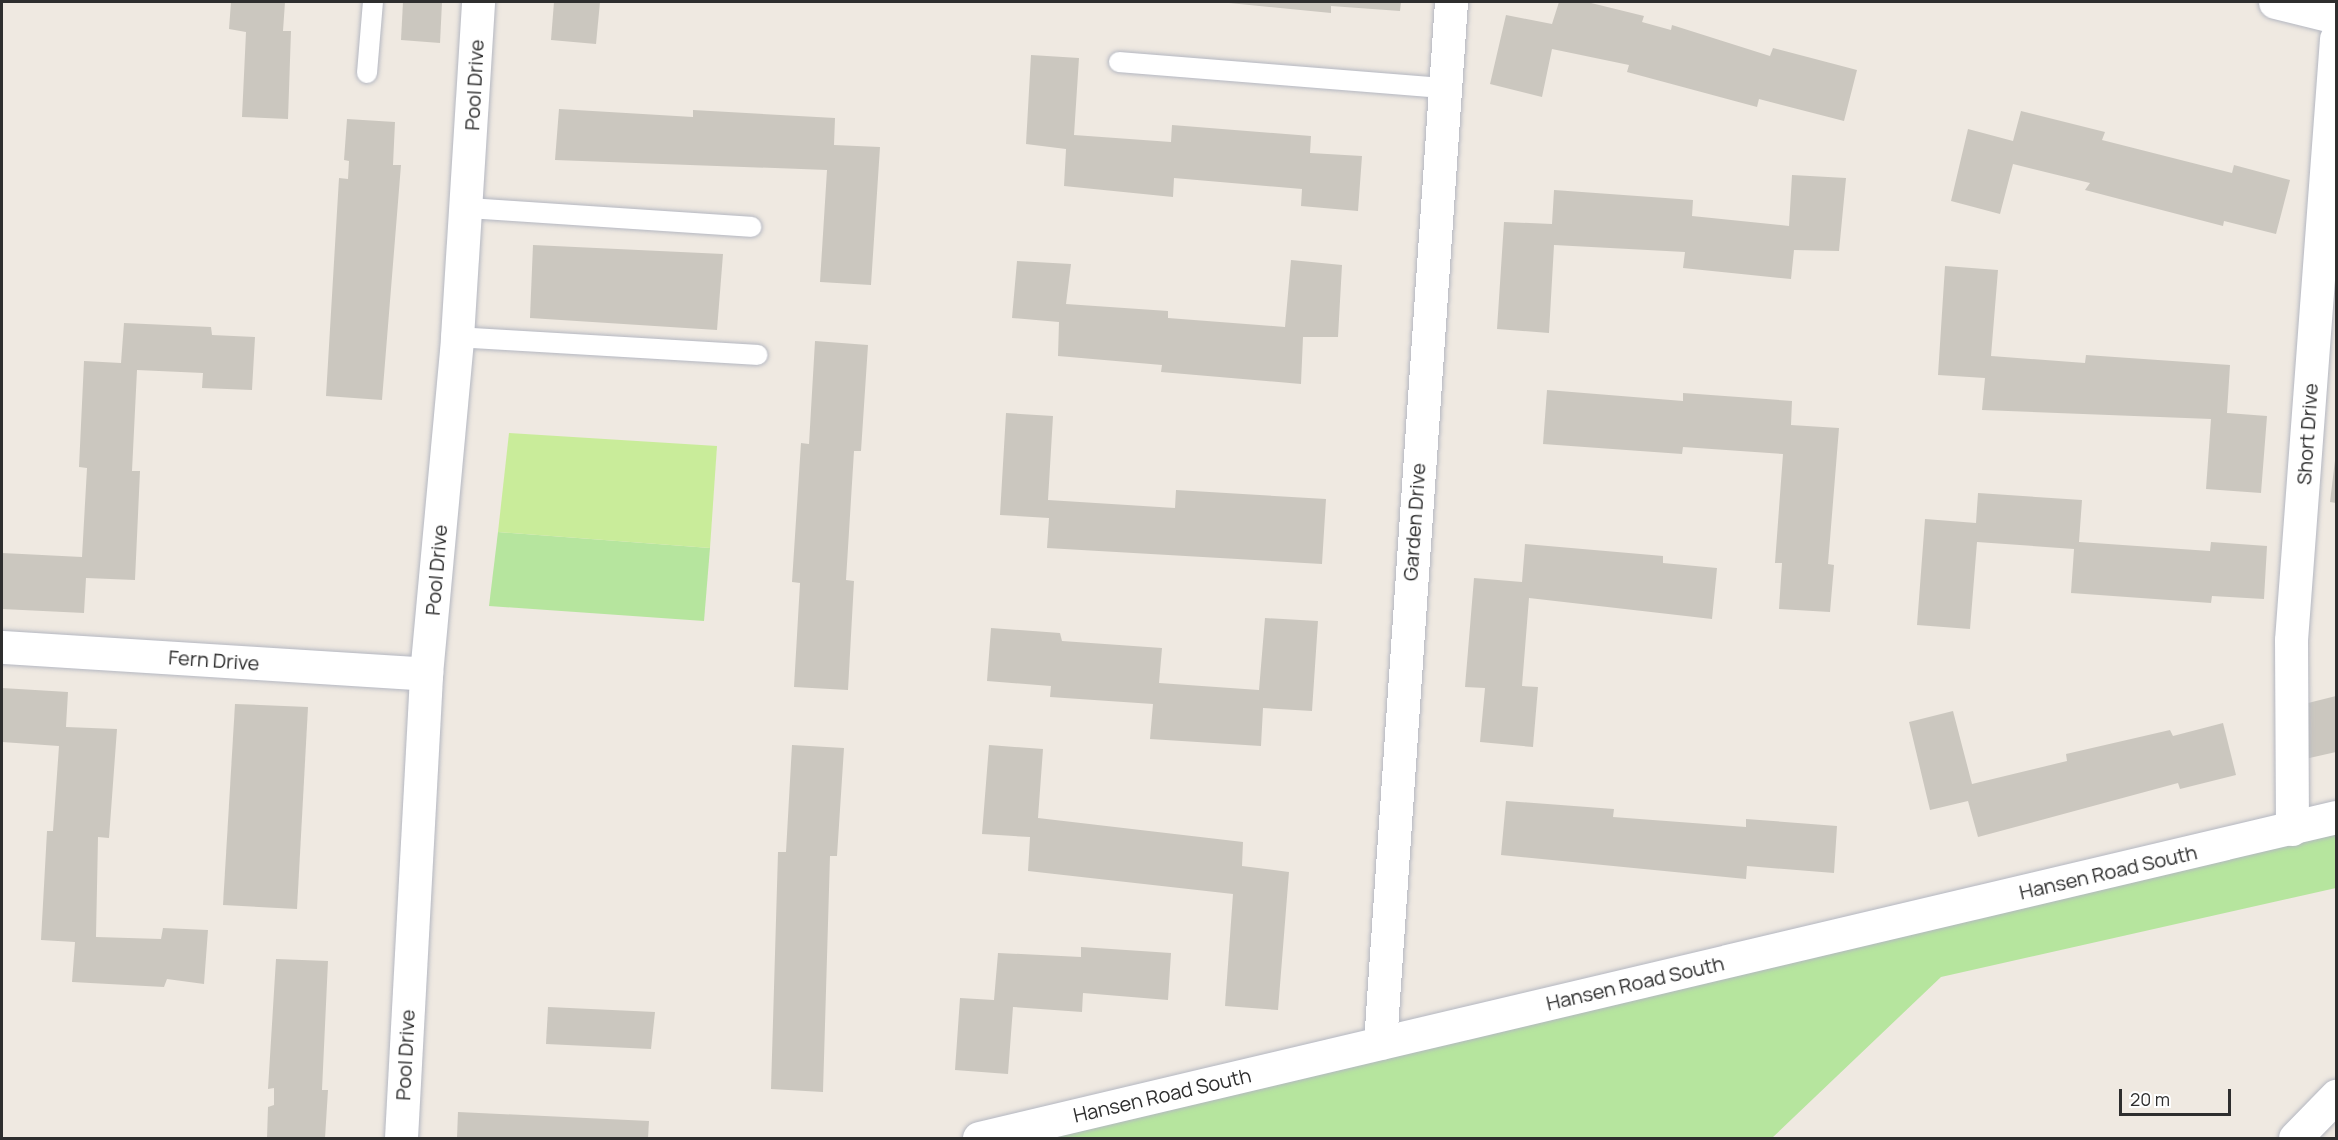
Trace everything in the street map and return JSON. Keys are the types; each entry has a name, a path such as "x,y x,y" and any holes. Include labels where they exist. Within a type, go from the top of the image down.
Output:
{"street":[{"name":"Pool Drive","path":"401,1138 426,674 467,208 478,2"},
{"name":"Garden Drive","path":"1380,1043 1451,2"},
{"path":"2275,2 2337,17"},
{"name":"Short Drive","path":"2292,828 2291,640 2337,39"},
{"name":"Fern Drive","path":"2,646 426,674"},
{"name":"Hansen Road South","path":"979,1138 2337,817"},
{"path":"2295,1138 2337,1095"}],"lane":[{"path":"368,73 373,2"},
{"path":"1119,62 1445,88"},
{"path":"467,208 751,227"},
{"path":"457,337 757,355"}],"green space":[{"path":"509,433 717,446 710,548 498,532"},
{"path":"498,532 710,548 704,621 489,606"},
{"path":"2336,811 2336,888 1941,977 1772,1138 1048,1138"}],"building":[{"path":"231,2 285,2 283,31 291,31 288,119 242,117 246,32 229,29"},
{"path":"403,2 442,2 440,43 401,40"},
{"path":"554,2 600,2 596,44 551,40"},
{"path":"1219,2 1401,2 1400,11 1331,6 1331,13"},
{"path":"1559,2 1587,2 1644,16 1642,22 1671,30 1672,25 1770,56 1773,48 1857,70 1844,121 1759,99 1757,107 1627,72 1629,65 1552,49 1542,97 1490,84 1506,15 1552,24"},
{"path":"1031,55 1079,58 1074,135 1171,142 1172,125 1311,136 1310,153 1362,156 1358,211 1301,206 1302,189 1174,178 1173,197 1064,186 1066,149 1026,144"},
{"path":"559,109 693,117 693,110 835,118 834,145 880,147 871,285 820,282 827,170 555,160"},
{"path":"2021,111 2105,132 2102,140 2232,173 2234,165 2290,180 2276,234 2224,221 2223,226 2085,190 2090,183 2013,164 2000,214 1951,201 1968,129 2013,141"},
{"path":"347,119 395,122 393,165 401,165 382,400 326,396 339,178 348,179 349,161 344,160"},
{"path":"1792,175 1846,178 1839,251 1794,250 1791,279 1683,268 1685,252 1554,245 1549,333 1497,329 1504,222 1552,224 1554,190 1693,200 1692,216 1789,226"},
{"path":"533,245 723,254 717,330 530,318"},
{"path":"1291,260 1342,265 1338,337 1303,337 1301,384 1161,372 1162,365 1058,356 1059,322 1012,318 1017,261 1071,264 1066,304 1168,311 1168,318 1285,327"},
{"path":"1945,266 1998,270 1991,356 2085,363 2086,355 2230,365 2227,413 2267,416 2261,493 2206,489 2211,419 1982,410 1985,378 1938,375"},
{"path":"124,323 211,327 212,335 255,337 252,390 202,388 203,373 137,370 132,471 140,471 135,580 86,578 84,613 2,609 2,553 82,557 87,468 79,467 84,361 121,363"},
{"path":"815,341 868,345 861,451 854,451 846,580 854,581 848,690 794,687 800,583 792,582 801,443 809,444"},
{"path":"1547,390 1683,401 1683,393 1792,401 1791,425 1839,428 1828,564 1834,565 1830,612 1779,609 1782,563 1775,563 1783,454 1683,447 1682,454 1543,444"},
{"path":"1006,413 1053,416 1048,500 1175,508 1176,490 1326,499 1322,564 1047,548 1049,518 1000,515"},
{"path":"2336,452 2336,503 2330,502"},
{"path":"1978,493 2082,500 2079,542 2210,551 2211,542 2267,546 2264,599 2212,596 2211,603 2071,593 2074,549 1977,542 1970,629 1917,625 1925,519 1976,523"},
{"path":"1525,544 1663,556 1663,563 1717,568 1712,619 1529,598 1522,686 1538,687 1533,747 1480,742 1485,688 1465,687 1474,578 1522,582"},
{"path":"1265,618 1318,621 1312,711 1263,708 1261,746 1150,739 1153,704 1050,697 1051,686 987,681 991,628 1060,633 1062,641 1162,648 1159,683 1259,690"},
{"path":"2,688 68,692 66,727 117,729 109,838 98,837 96,937 161,939 163,928 208,930 204,984 167,979 164,987 72,982 75,942 41,940 47,831 53,831 59,746 2,742"},
{"path":"2336,696 2336,752 2305,759 2292,707"},
{"path":"235,704 308,707 297,909 223,905"},
{"path":"1953,711 1972,784 2067,761 2066,754 2170,730 2173,736 2223,723 2236,775 2180,789 2178,783 1978,837 1968,801 1930,810 1909,722"},
{"path":"792,745 844,748 837,856 830,856 823,1092 771,1089 778,852 786,852"},
{"path":"989,745 1043,749 1038,818 1243,842 1242,866 1289,872 1278,1010 1225,1006 1233,894 1028,871 1030,837 982,834"},
{"path":"1506,801 1614,809 1613,817 1746,827 1746,819 1837,826 1834,873 1747,866 1746,879 1501,855"},
{"path":"1081,947 1171,953 1168,1000 1083,993 1082,1012 1013,1007 1008,1074 955,1070 960,998 994,1000 998,953 1081,957"},
{"path":"276,959 328,961 322,1090 328,1090 325,1138 267,1138 268,1107 274,1105 274,1088 268,1089"},
{"path":"548,1007 655,1012 651,1049 546,1044"},
{"path":"458,1112 649,1121 648,1138 457,1138"}]}
